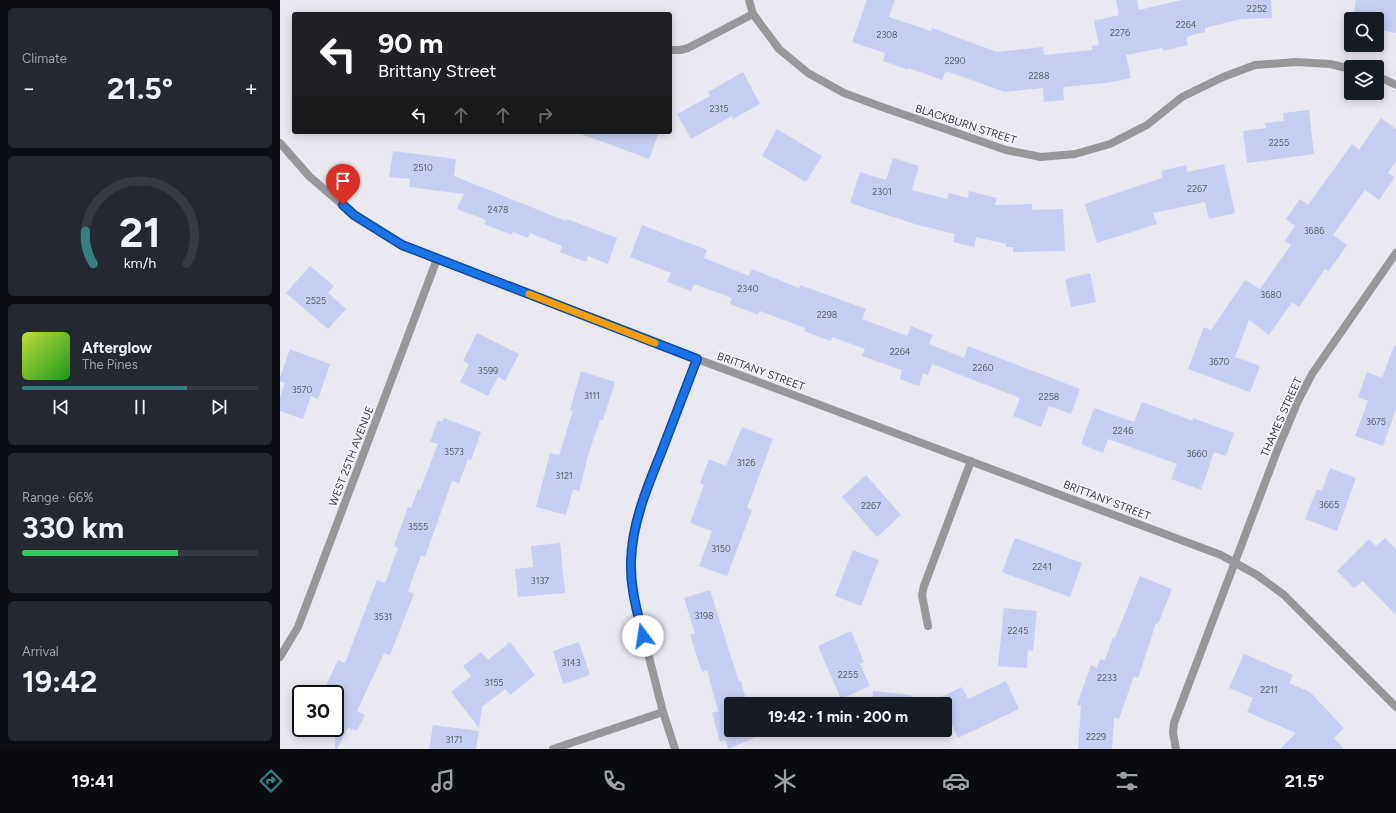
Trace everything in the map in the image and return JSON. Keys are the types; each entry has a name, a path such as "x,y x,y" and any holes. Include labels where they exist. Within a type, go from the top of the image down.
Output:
{"street":[{"name":"BLACKBURN STREET","path":"749,0 753,14 779,48 808,73 844,93 1006,150 1041,157 1075,154 1110,144 1147,125 1182,97 1223,76 1254,65 1296,62 1330,64 1344,67"},
{"path":"672,50 688,48 753,14"},
{"path":"1384,79 1396,85"},
{"name":"BRITTANY STREET","path":"280,143 309,176 354,215 402,245 697,359 1235,561 1284,595 1396,707"},
{"name":"THAMES STREET","path":"1235,561 1277,451 1306,384 1396,253"},
{"name":"WEST 25TH AVENUE","path":"280,658 298,627 438,259"},
{"path":"675,749 663,712 636,606 632,586 631,562 633,539 646,491 697,359"},
{"path":"928,626 923,603 923,590 971,461"},
{"path":"1176,749 1173,733 1174,723 1235,561"},
{"path":"553,749 663,712"}],"building":[{"path":"867,0 895,0 889,17 931,31 932,28 997,52 1043,47 1044,55 1092,50 1092,46 1099,45 1094,21 1119,15 1116,0 1137,0 1139,10 1182,0 1271,0 1272,18 1241,19 1205,28 1205,32 1186,37 1188,45 1163,51 1162,48 1126,55 1131,78 1106,83 1063,87 1064,100 1044,102 1043,88 1005,92 946,71 942,80 909,68 908,70 883,61 885,53 852,42"},
{"path":"1356,0 1396,0 1396,33 1384,30 1384,12 1354,12"},
{"path":"743,72 760,104 733,119 732,116 691,139 677,114 710,96 708,92"},
{"path":"1309,110 1314,154 1247,163 1243,131 1266,128 1265,123 1284,121 1283,113"},
{"path":"1381,118 1396,129 1396,161 1388,173 1395,177 1379,200 1365,190 1333,235 1347,245 1329,271 1325,269 1299,307 1292,302 1269,335 1249,320 1235,357 1260,366 1250,392 1188,369 1204,327 1211,330 1245,280 1260,289 1291,245 1285,241 1295,226 1286,219 1300,199 1308,205 1352,144 1359,150"},
{"path":"777,129 822,156 806,182 762,156"},
{"path":"581,134 658,134 649,159"},
{"path":"393,151 456,159 454,176 566,221 567,219 617,238 608,264 588,256 586,262 560,252 562,246 530,233 528,238 513,232 512,235 484,224 486,220 457,209 464,194 409,187 410,179 389,177"},
{"path":"893,158 919,166 912,190 947,199 949,193 968,198 969,191 997,198 995,205 1032,204 1032,210 1063,209 1065,251 1013,252 1013,247 1006,247 1006,244 976,237 974,247 953,242 955,234 918,225 850,203 860,172 886,180"},
{"path":"1224,164 1235,213 1209,219 1205,202 1153,213 1157,224 1097,243 1085,204 1162,178 1161,171 1186,165 1187,172"},
{"path":"642,225 707,250 704,258 749,276 752,269 799,288 800,285 866,309 862,319 907,336 911,326 933,335 929,344 964,358 968,346 1080,389 1071,414 1049,406 1041,427 1013,416 1020,398 932,364 928,375 923,373 919,386 900,379 902,370 862,356 865,349 832,337 831,341 804,331 805,328 760,311 758,315 730,304 732,298 694,284 691,291 667,282 671,273 630,257"},
{"path":"310,266 334,286 328,293 346,309 328,329 286,293"},
{"path":"1090,273 1096,302 1071,307 1065,279"},
{"path":"477,333 519,354 505,381 498,377 488,396 460,382 469,364 463,361"},
{"path":"1394,346 1396,346 1396,409 1383,446 1355,436 1368,401 1358,397 1367,372 1382,378"},
{"path":"290,349 330,364 318,399 311,396 303,419 280,411 280,397 285,383 280,381 280,377"},
{"path":"581,371 615,382 603,420 600,420 589,452 579,491 573,489 566,515 536,507 550,453 559,455 573,411 570,410"},
{"path":"1142,402 1193,421 1193,418 1234,433 1226,456 1214,452 1201,490 1171,479 1177,464 1108,439 1103,453 1081,444 1094,408 1134,422"},
{"path":"444,418 481,432 471,460 468,459 459,483 452,481 425,557 421,555 408,591 414,594 390,655 384,653 357,711 365,715 357,731 348,728 344,736 344,685 326,685 338,660 345,663 377,580 385,583 398,548 394,546 408,507 411,508 418,489 420,490 438,444 430,442 438,420 442,422"},
{"path":"742,427 773,439 747,508 752,510 727,576 699,566 712,531 690,523 704,485 700,483 709,459 726,466"},
{"path":"1330,468 1356,478 1337,531 1305,519 1317,489 1322,491"},
{"path":"866,475 901,515 877,537 842,497"},
{"path":"1015,538 1082,563 1070,597 1002,572"},
{"path":"1385,538 1396,549 1396,615 1363,581 1354,588 1337,571 1369,539 1376,546"},
{"path":"560,543 565,593 518,597 515,569 533,567 531,546"},
{"path":"853,550 879,560 861,606 835,596"},
{"path":"1140,576 1172,589 1158,624 1156,623 1138,678 1134,676 1119,719 1114,717 1112,749 1078,749 1081,706 1077,705 1091,665 1097,668 1100,659 1105,660 1113,637 1115,638"},
{"path":"710,590 739,682 741,681 745,697 724,697 724,737 756,737 728,749 726,740 720,742 712,713 718,711 707,670 702,672 690,635 695,633 684,598"},
{"path":"1004,608 1037,611 1033,651 1028,650 1027,668 998,666"},
{"path":"851,631 864,662 860,664 870,686 845,697 840,697 818,646"},
{"path":"510,642 535,675 510,695 505,689 482,707 479,728 451,692 471,676 463,666 481,652 488,660"},
{"path":"579,642 590,675 563,684 553,651"},
{"path":"1244,654 1293,675 1289,683 1310,692 1344,728 1334,738 1344,749 1280,749 1296,733 1247,712 1253,698 1229,688"},
{"path":"1006,681 1019,709 958,738 952,725 952,697 941,697 962,687 968,699"},
{"path":"873,691 911,695 911,697 873,697"},
{"path":"433,725 479,731 476,749 429,749"},
{"path":"335,737 343,737 337,749 335,749"}],"slow traffic":[{"path":"529,294 655,343"}],"route":[{"path":"343,205 354,215 402,245 697,359 646,491 633,539 631,562 632,586 643,636"}]}
